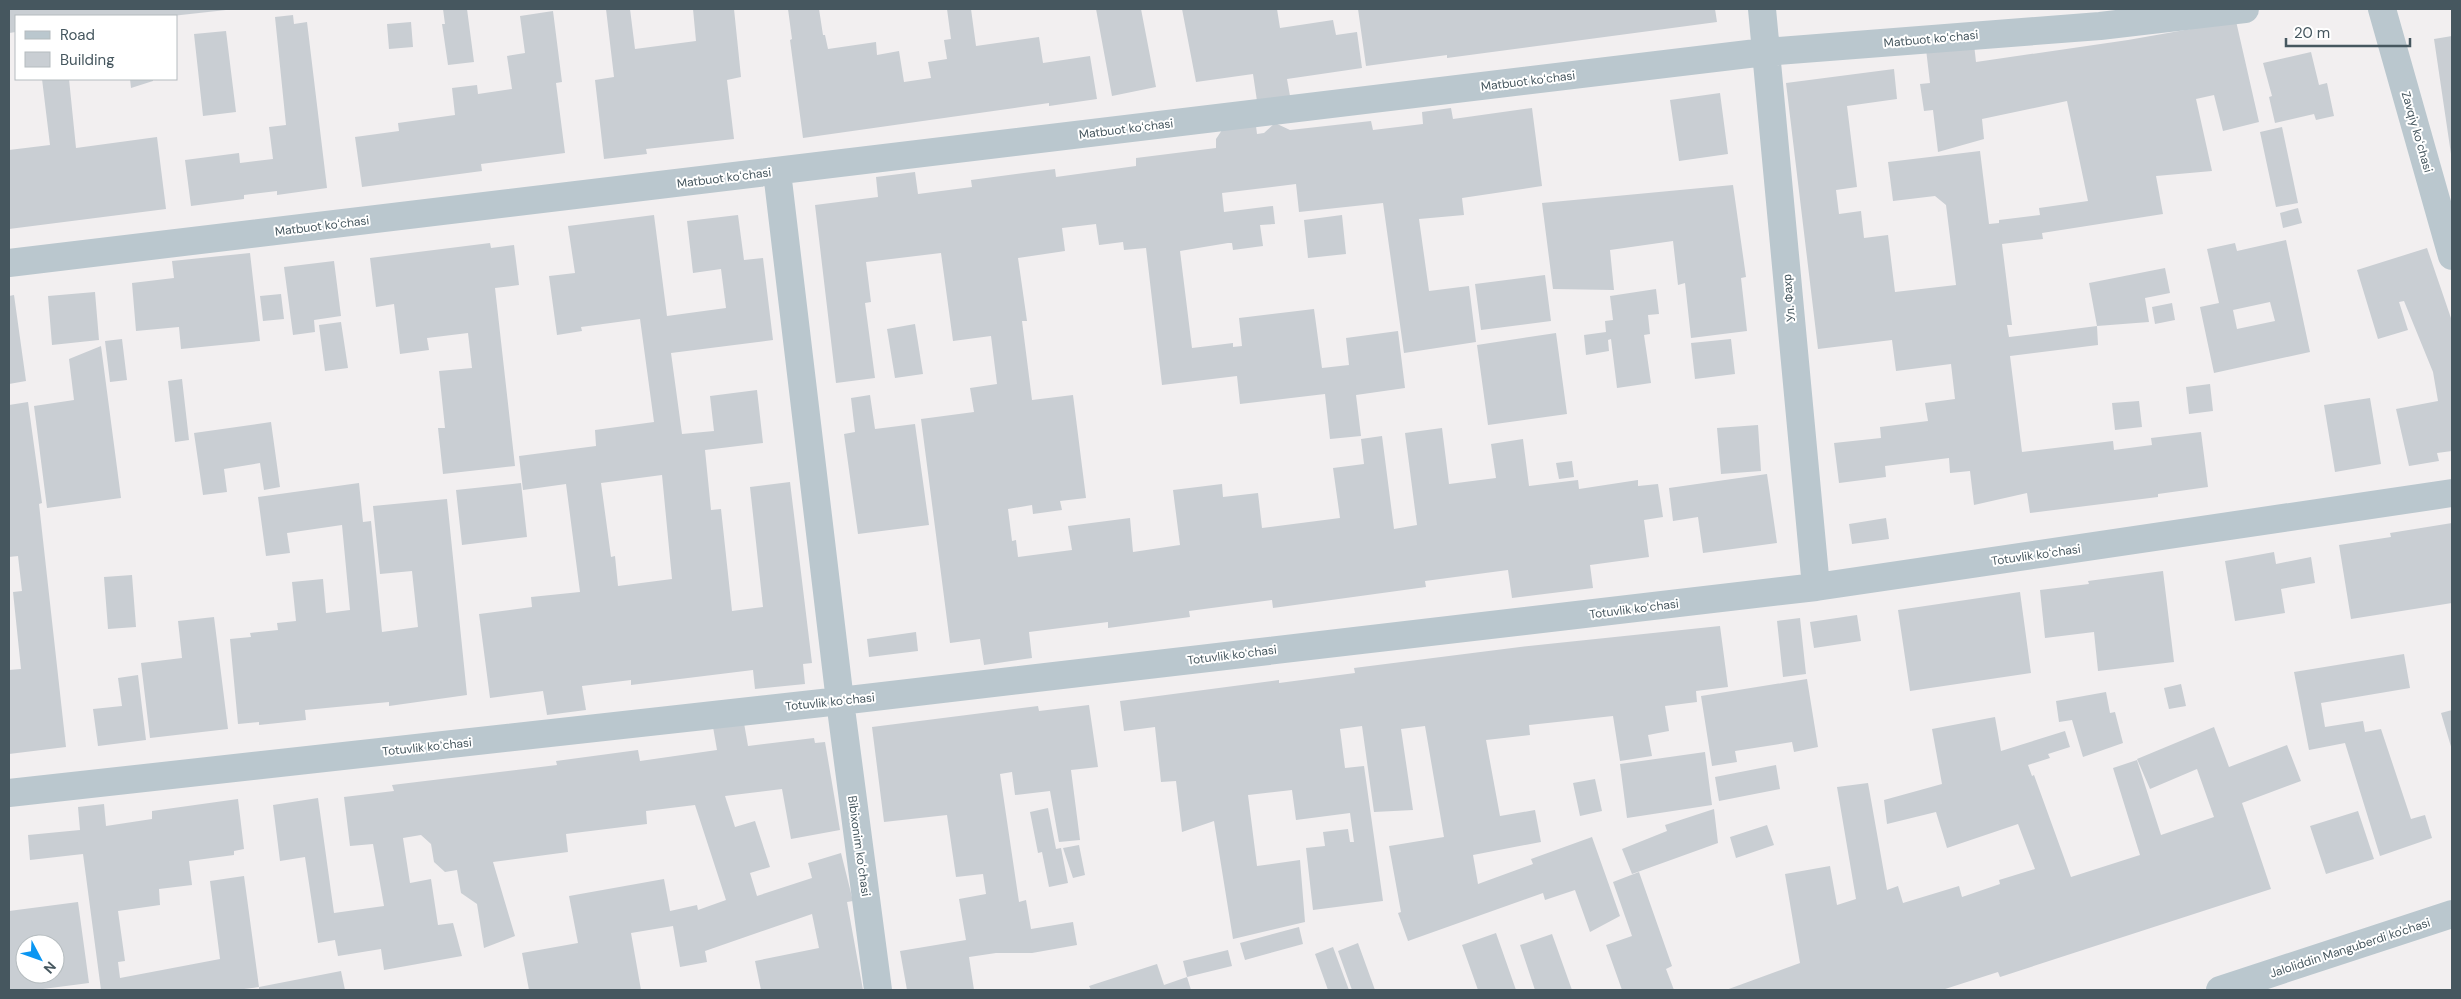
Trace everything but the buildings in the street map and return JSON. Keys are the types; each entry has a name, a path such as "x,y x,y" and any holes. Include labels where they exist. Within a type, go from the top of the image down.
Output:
{"street":[{"name":"Ул. Фахр","path":"1762,9 1816,587"},
{"name":"Matbuot koʻchasi","path":"9,263 1765,52 2100,26 2245,9"},
{"name":"Zavqiy koʻchasi","path":"2382,9 2452,256"},
{"name":"Bibixonim koʻchasi","path":"776,172 840,701 878,990"},
{"name":"Totuvlik koʻchasi","path":"9,793 840,701 1816,587 2452,492"},
{"name":"Jaloliddin Manguberdi ko'chasi","path":"2220,990 2452,914"}]}
